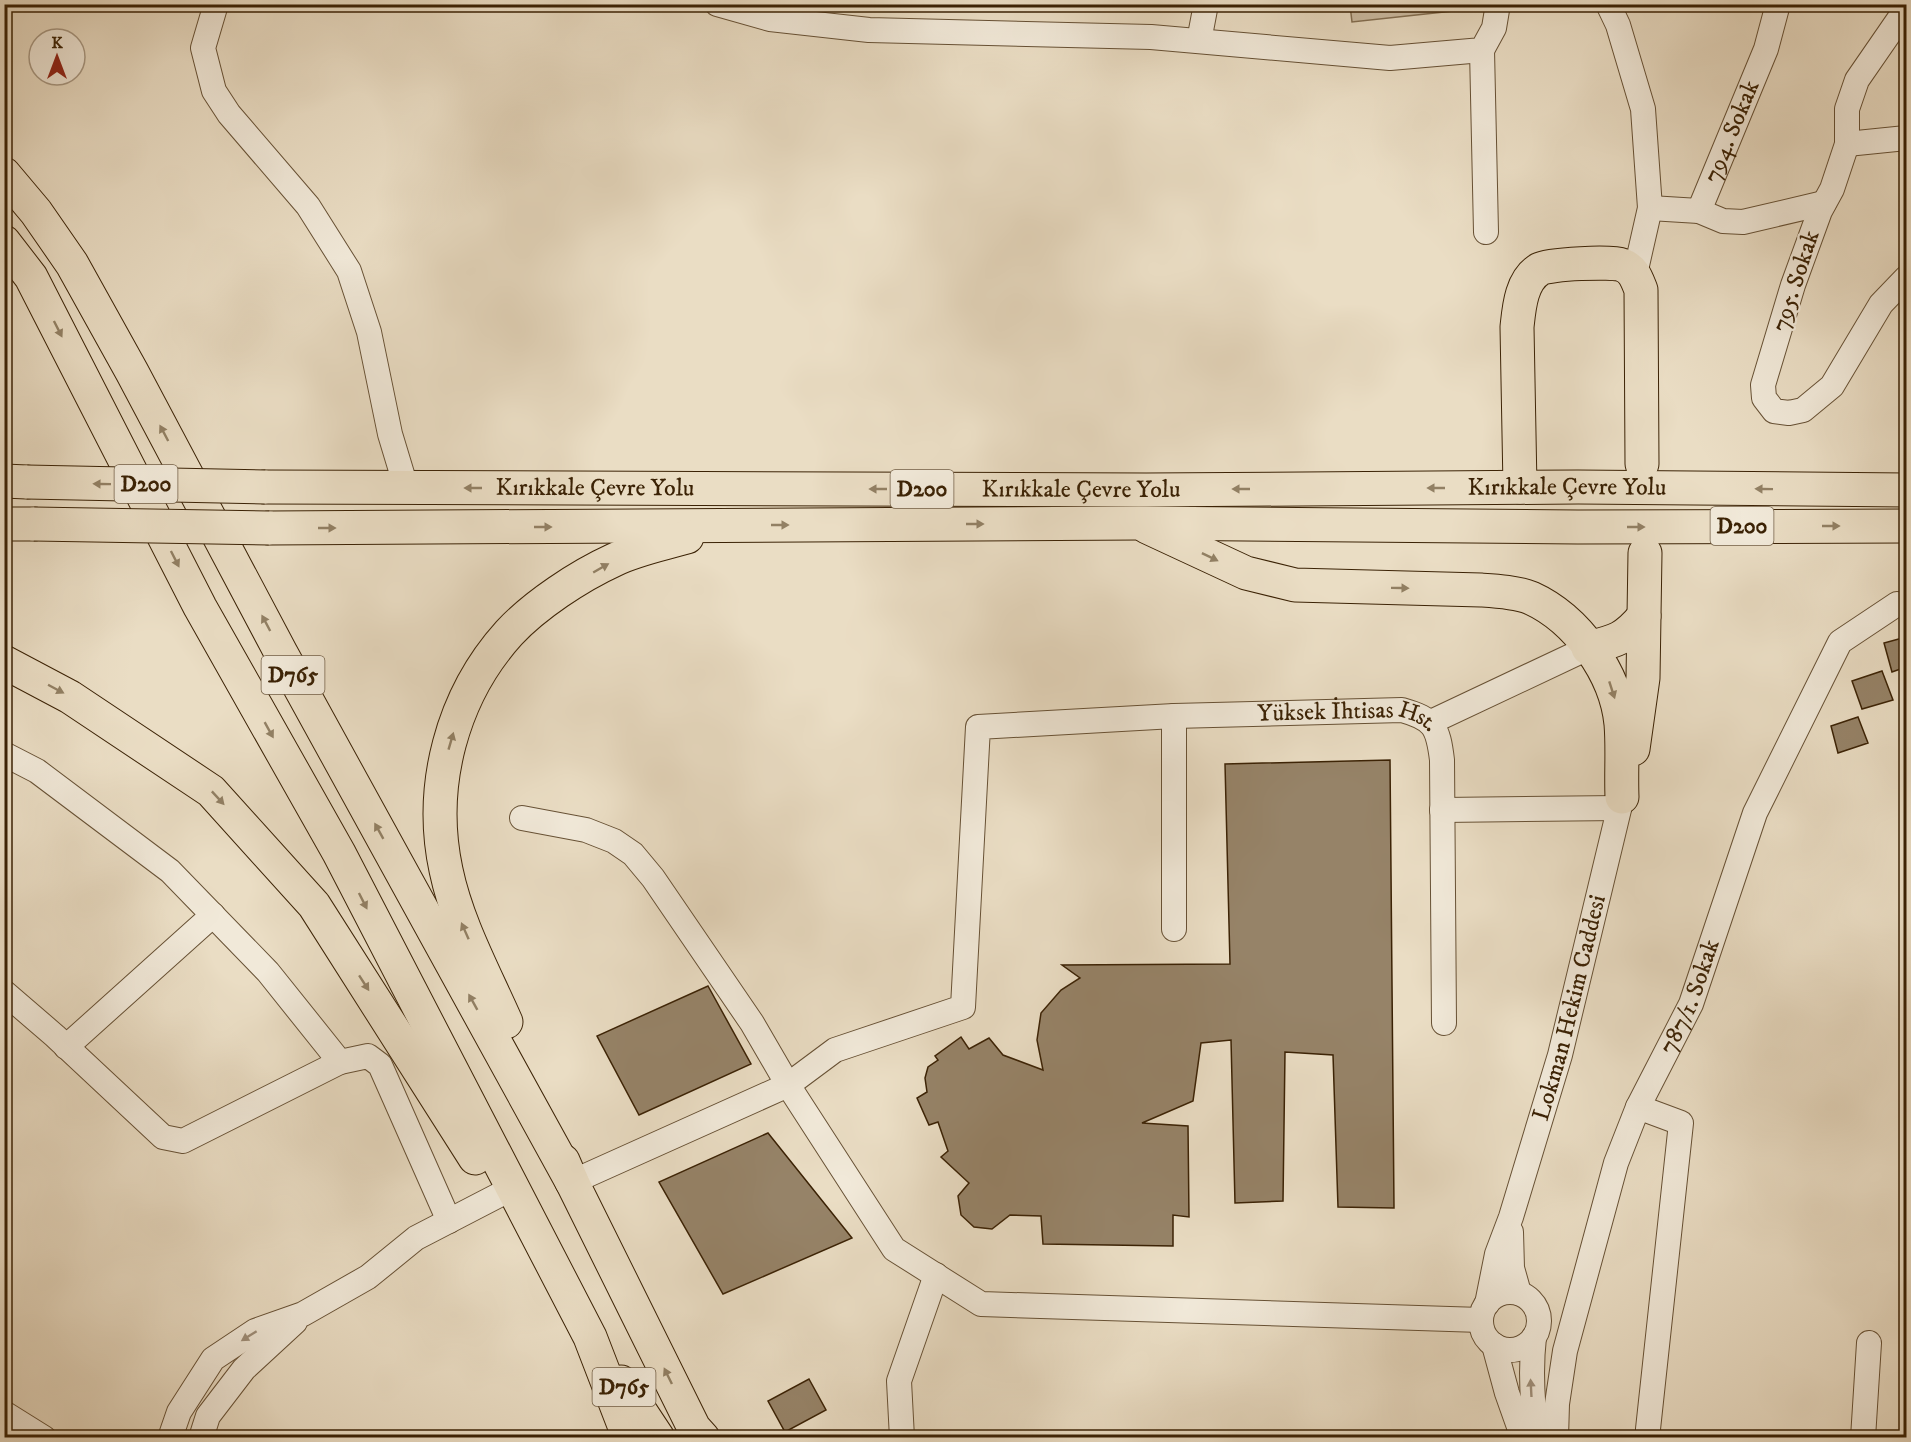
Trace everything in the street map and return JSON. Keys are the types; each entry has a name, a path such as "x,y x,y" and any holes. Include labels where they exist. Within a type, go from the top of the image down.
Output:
{"highway":[{"name":"D765","path":"4,174 36,212 83,284 281,653 572,1182"},
{"path":"4,242 31,277 200,607 339,853 590,1337 629,1437"},
{"path":"1520,487 1517,327 1520,305 1527,282 1540,268 1562,265 1623,265 1635,274 1641,290 1642,464"},
{"name":"Kırıkkale Çevre Yolu","path":"16,482 406,488 1158,490 1520,487 1906,490"},
{"name":"Kırıkkale Çevre Yolu","path":"19,524 269,528 1139,523 1578,527 1906,526"},
{"path":"1139,523 1246,573 1295,585 1481,590 1529,597 1551,609 1572,627 1603,666 1621,723 1620,803"},
{"path":"699,1434 572,1182 513,1038 461,922 446,870 440,828 439,796 450,744 472,685 489,658 510,632 534,610 613,560 639,550 728,525"},
{"path":"1620,803 1641,704 1645,553"},
{"path":"1588,648 1615,641 1631,632 1644,616"},
{"name":"D765","path":"4,662 70,697 211,791 314,905 590,1337 658,1437"}],"street":[{"path":"216,4 203,48 214,91 229,114 308,206 349,271 369,332 390,434 406,488"},
{"path":"717,4 783,12 869,30 1151,37 1389,58 1482,50"},
{"path":"1198,41 1206,4"},
{"path":"1486,232 1482,50 1494,28 1498,4"},
{"path":"1608,4 1618,25 1643,110 1650,208 1635,274"},
{"name":"794. Sokak","path":"1650,208 1699,212 1767,49 1778,4"},
{"name":"795. Sokak","path":"1906,9 1857,80 1847,109 1846,144 1832,189 1824,203 1783,318 1763,385 1764,398 1774,411 1789,413 1803,410 1832,386 1881,304 1906,278"},
{"path":"1846,144 1906,138"},
{"path":"1699,212 1722,221 1743,222 1824,203"},
{"name":"787/1. Sokak","path":"1556,1437 1557,1404 1564,1351 1616,1163 1638,1107 1691,1004 1755,813 1840,642 1897,604 1906,606"},
{"path":"1431,722 1588,648"},
{"name":"Yüksek İhtisas Hst.","path":"788,1085 835,1050 963,1007 978,727 1174,716 1402,710 1422,716 1431,722 1440,740 1442,760 1444,1023"},
{"path":"1173,929 1174,716"},
{"path":"4,753 37,771 170,871 268,972 340,1062"},
{"path":"1442,810 1620,803"},
{"name":"Lokman Hekim Caddesi","path":"1511,1218 1560,1055 1620,803"},
{"path":"522,818 586,830 614,841 633,854 653,878 732,994 894,1249 981,1304 1484,1312 1501,1294 1519,1293 1535,1306 1536,1328 1530,1370 1538,1437"},
{"path":"66,1047 213,915"},
{"path":"4,992 163,1137 183,1141 340,1062 368,1056 380,1065 448,1221"},
{"path":"572,1182 788,1085"},
{"path":"1638,1107 1681,1123 1649,1417 1649,1437"},
{"path":"171,1437 178,1412 213,1359 255,1331 303,1314 368,1277 416,1238 499,1195"},
{"path":"1511,1218 1512,1268 1519,1293"},
{"path":"1511,1218 1497,1254 1484,1312 1487,1337 1494,1345 1507,1393 1523,1437"},
{"path":"902,1437 899,1382 936,1275"},
{"path":"201,1437 208,1416 244,1369 303,1314"},
{"path":"1494,1345 1513,1350 1522,1347 1536,1328 1573,1320"},
{"path":"1863,1437 1869,1343"},
{"path":"4,1413 44,1437"}],"shaded area":[{"path":"1350,5 1462,5 1462,10 1352,22"}],"building":[{"path":"1906,637 1906,667 1892,672 1884,643"},
{"path":"1882,671 1893,700 1862,709 1852,681"},
{"path":"1858,717 1868,743 1838,753 1831,726"},
{"path":"1390,760 1394,1208 1338,1207 1333,1055 1285,1052 1283,1201 1235,1203 1231,1040 1201,1043 1193,1101 1142,1123 1188,1126 1189,1217 1173,1215 1173,1246 1043,1244 1041,1216 1010,1215 992,1229 974,1227 961,1215 958,1196 969,1183 941,1157 948,1151 938,1122 929,1125 917,1098 927,1092 925,1078 928,1067 938,1060 935,1056 961,1037 969,1049 989,1038 1003,1055 1043,1070 1037,1040 1041,1013 1061,990 1080,978 1062,965 1230,964 1225,764"},
{"path":"708,986 751,1064 639,1115 597,1036"},
{"path":"768,1133 852,1238 723,1294 659,1182"},
{"path":"809,1379 826,1410 785,1432 768,1401"}]}
